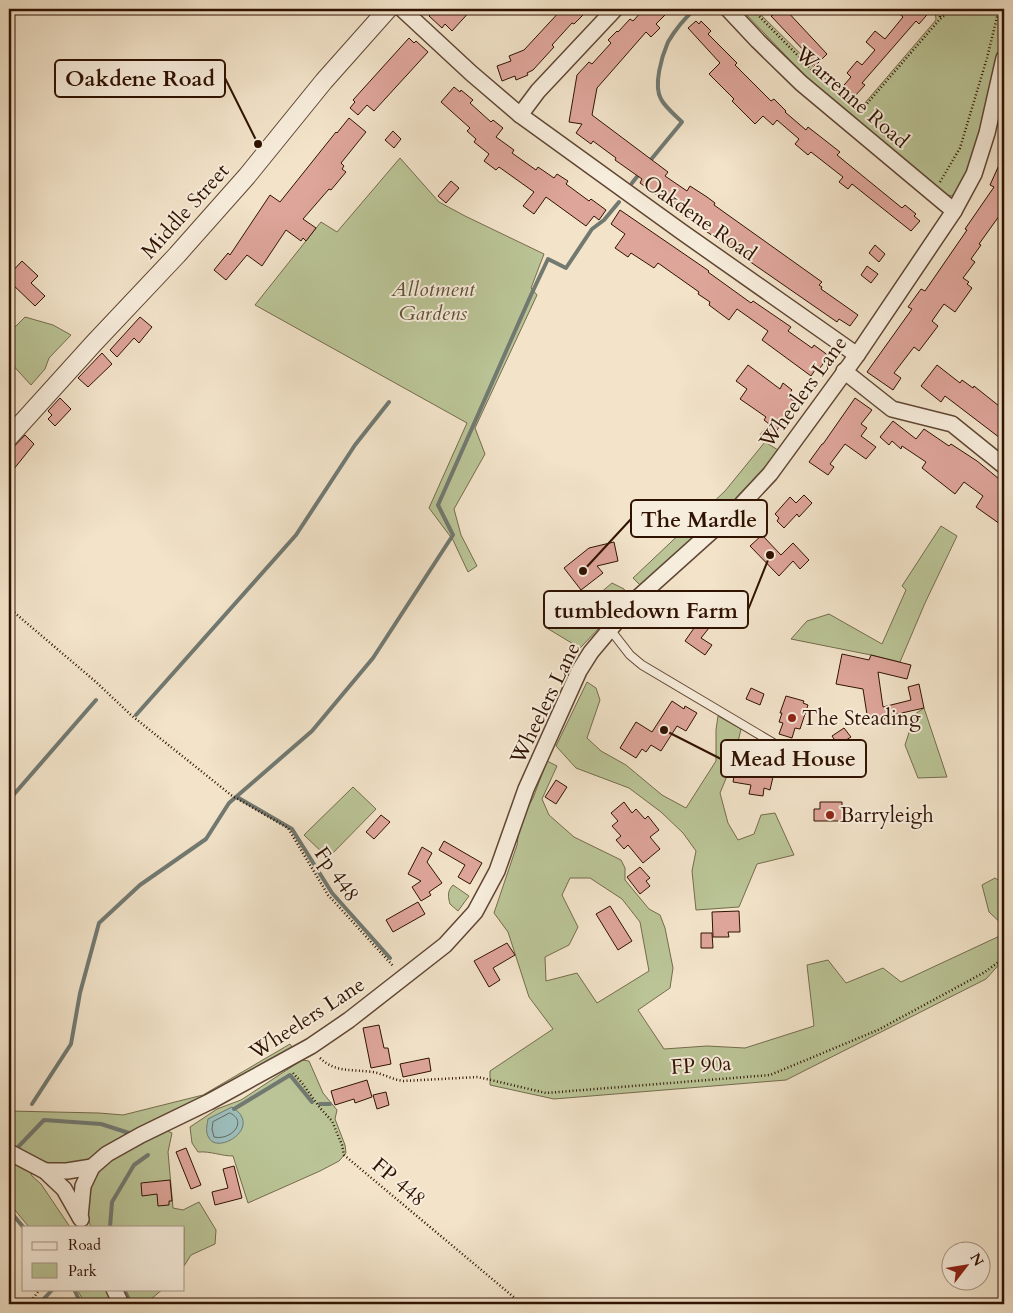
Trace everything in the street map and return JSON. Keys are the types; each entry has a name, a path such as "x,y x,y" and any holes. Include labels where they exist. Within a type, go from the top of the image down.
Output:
{"street":[{"name":"Middle Street","path":"9,437 177,255 247,176 324,80 388,9"},
{"name":"Oakdene Road","path":"402,9 471,73 520,115 682,232 857,354"},
{"path":"520,115 538,92 615,9"},
{"name":"Warrenne Road","path":"728,9 801,83 954,211"},
{"name":"Wheelers Lane","path":"45,1171 67,1171 92,1166 140,1135 209,1102 283,1063 349,1020 445,945 475,912 496,871 526,790 579,671 609,628 633,602 747,499 775,467 857,354 954,211 974,174 987,133 1004,58"},
{"path":"844,371 892,409 952,424 1004,466"},
{"path":"9,1152 45,1171 64,1189 82,1222"},
{"path":"82,1222 83,1186 92,1166"},
{"path":"114,1290 121,1304"}],"lane":[{"path":"609,628 630,655 642,665 776,744 796,753 832,754"}],"path":[{"path":"752,9 811,68 818,82"},
{"path":"940,9 940,19"},
{"path":"849,124 940,19 953,9"},
{"path":"936,195 940,183 960,148 987,58 999,9"},
{"name":"Fp 448","path":"9,608 96,682 131,715 231,795 288,828 328,895 403,978"},
{"name":"FP 90a","path":"311,1046 321,1059 331,1067 375,1072 395,1080 478,1077 546,1093 770,1075 878,1030 985,972 1004,958"},
{"name":"FP 448","path":"283,1063 302,1083 332,1121 344,1155 522,1304"},
{"path":"29,1304 39,1290"}],"green space":[{"path":"741,9 755,9 829,82 828,84 858,111 936,20 935,9 1004,9 1004,40 989,103 969,170 958,192 951,196 941,193 814,85"},
{"name":"Allotment Gardens","path":"400,158 439,202 544,254 531,288 537,295 475,428 485,454 454,509 461,535 477,566 468,572 453,540 429,508 467,423 255,305 321,222 337,232"},
{"path":"25,317 53,325 71,335 49,358 45,369 31,385 9,361 9,333"},
{"path":"765,442 778,450 738,501 647,582 640,585 633,578 725,491"},
{"path":"941,526 957,536 925,603 900,662 791,639 807,621 829,614 882,644 906,590 902,586"},
{"path":"612,583 624,589 629,597 580,648 545,627 572,617"},
{"path":"587,682 596,688 600,700 587,738 601,751 626,765 662,795 686,808 716,761 718,716 741,729 734,759 720,793 728,823 738,840 754,834 761,815 775,813 794,855 757,864 739,907 696,910 692,871 696,851 683,833 661,812 629,788 576,768 556,746"},
{"path":"924,708 947,777 918,778 905,745 915,714"},
{"path":"547,761 557,766 542,799 549,815 574,837 621,860 625,868 625,880 649,909 660,915 665,928 673,968 670,988 638,1010 664,1049 707,1046 745,1048 814,1026 807,965 828,960 846,983 883,968 901,982 1004,934 1004,959 986,979 786,1080 554,1099 490,1085 490,1071 553,1029 529,997 508,932 494,913 517,845 520,822 533,798","holes":["570,878 590,878 622,899 640,922 649,971 597,1003 577,973 546,981 545,957 569,945 578,927 562,895"]},
{"path":"353,787 376,809 328,858 304,835"},
{"path":"995,878 1004,884 1004,926 989,912 982,885"},
{"path":"453,885 469,896 458,911 450,904 449,899 449,892"},
{"path":"290,1044 294,1050 95,1157 71,1164 51,1163 32,1157 9,1146 9,1111 123,1115 203,1095"},
{"path":"302,1060 309,1061 323,1093 337,1110 335,1119 345,1145 346,1153 339,1161 320,1171 248,1203 233,1156 198,1152 192,1143 190,1127 217,1109 241,1100"},
{"path":"165,1130 172,1133 168,1152 173,1208 183,1210 199,1202 216,1230 215,1244 191,1255 185,1264 185,1226 90,1226 89,1223 87,1214 88,1201 94,1180 108,1162 136,1144"},
{"path":"9,1160 28,1167 32,1176 41,1184 69,1226 28,1226 9,1203"},
{"path":"78,1290 108,1290 115,1304 85,1304"},
{"path":"120,1290 162,1290 151,1299 152,1304 127,1304"}],"water":[{"path":"232,1107 241,1115 243,1123 241,1130 229,1141 214,1142 207,1133 208,1119"}],"building":[{"path":"435,9 472,9 452,31 445,24 442,28 429,16"},
{"path":"562,9 576,9 583,15 574,24 572,23 552,45 554,47 533,70 527,73 528,75 516,80 515,76 502,81 497,66 511,61 509,56 524,50"},
{"path":"644,9 671,9 656,24 660,28 651,37 646,32 597,88 592,115 668,172 665,176 687,191 690,186 707,197 715,203 714,205 822,282 819,285 822,287 821,289 858,315 850,326 839,319 837,322 674,209 640,183 642,179 615,160 616,158 593,141 591,144 576,133 582,124 569,122 577,75 589,62 592,64 611,43 608,40 617,31 630,19 633,21"},
{"path":"767,9 785,9 827,54 815,66 807,57 808,55 771,16 773,15"},
{"path":"894,9 932,9 919,24 916,21 862,83 865,85 854,97 851,95 847,100 838,92 851,77 847,73 857,61 862,65 875,50 866,42 875,31 885,39 903,17"},
{"path":"696,21 699,24 701,21 711,31 708,34 737,63 735,65 771,101 774,99 785,112 806,130 808,127 840,152 837,155 902,208 905,205 916,214 914,216 920,221 911,231 852,184 848,189 839,182 843,177 811,152 808,155 795,144 799,139 777,120 773,125 763,116 755,124 709,74 720,63 688,28"},
{"path":"409,38 414,43 416,41 428,52 374,111 367,105 358,115 350,108 355,102 353,100"},
{"path":"454,87 473,100 470,103 491,122 493,120 503,128 496,137 514,150 512,153 536,170 538,167 554,178 557,174 568,181 566,184 589,201 591,199 606,210 599,220 594,216 586,226 546,197 534,214 523,206 534,192 499,167 496,170 484,161 489,154 474,142 476,139 467,131 470,128 441,102"},
{"path":"349,118 366,132 341,163 344,166 342,169 346,172 303,219 316,228 306,241 303,238 301,241 286,230 262,266 247,255 226,280 214,270 228,253 230,255 270,195 280,202"},
{"path":"393,131 401,139 394,148 385,140"},
{"path":"1004,154 1004,201 999,210 1002,212 979,244 981,245 971,259 975,262 963,278 969,282 967,284 972,288 955,312 944,304 932,321 938,326 919,351 914,347 894,373 901,378 893,390 867,372 912,309 908,307 921,289 925,291 967,230 965,229 994,187 990,185"},
{"path":"451,181 459,188 446,203 438,196"},
{"path":"620,210 709,271 751,303 753,301 791,327 788,331 812,348 814,345 829,356 817,372 815,370 811,376 762,340 768,331 737,309 729,320 709,305 710,302 698,294 699,292 658,263 654,268 631,253 628,257 615,248 625,234 611,224"},
{"path":"875,245 885,254 879,262 869,253"},
{"path":"22,261 38,276 31,283 45,296 35,306 9,281 9,275"},
{"path":"867,266 878,274 871,283 861,275"},
{"path":"140,317 152,327 139,343 134,338 117,357 110,350"},
{"path":"102,353 112,364 88,387 78,378"},
{"path":"748,365 780,389 783,383 792,390 787,396 796,402 769,442 760,435 769,424 764,420 766,417 740,399 747,389 736,381"},
{"path":"937,365 960,383 962,380 973,388 974,386 1004,410 1004,441 945,396 941,402 921,386"},
{"path":"60,398 71,409 55,426 48,419 52,415 48,411"},
{"path":"855,398 872,410 861,424 867,428 861,436 876,447 866,459 845,444 830,464 834,467 828,475 809,462"},
{"path":"893,421 916,439 924,429 949,446 951,444 977,461 1004,483 1004,517 1000,524 976,507 983,496 964,482 955,494 922,468 926,462 902,446 901,449 892,441 889,445 880,437"},
{"path":"25,435 34,444 9,475 9,452"},
{"path":"804,495 812,503 799,517 797,514 784,528 777,521 779,518 775,514 790,497 796,503"},
{"path":"762,535 781,555 793,543 809,560 800,569 793,561 779,576 750,546"},
{"path":"614,542 618,561 597,566 603,573 581,590 564,568 589,548"},
{"path":"699,621 709,628 701,638 712,645 705,655 685,641"},
{"path":"842,654 869,660 871,655 911,665 907,679 878,672 883,707 911,700 908,687 919,684 924,708 884,717 885,719 868,721 863,689 836,684"},
{"path":"751,688 764,694 760,705 746,699"},
{"name":"The Steading","path":"786,696 804,701 803,703 808,705 800,729 795,728 792,738 779,734 783,723 779,722 782,713 780,713"},
{"path":"672,701 684,709 685,706 697,713 686,731 677,726 661,751 651,745 646,752 642,749 636,758 620,748 636,722 652,732"},
{"path":"844,728 851,737 838,745 832,736"},
{"path":"741,763 753,765 752,773 773,777 770,790 764,788 763,796 749,794 751,785 733,782 735,771 740,772"},
{"path":"556,780 567,787 556,804 545,797"},
{"path":"624,802 632,813 636,809 645,819 648,816 659,830 650,837 660,849 643,863 628,845 624,849 616,840 621,836 612,826 618,821 611,813"},
{"name":"Barryleigh","path":"820,802 842,802 842,807 846,807 846,821 814,821 814,809 820,809"},
{"path":"381,815 390,822 374,839 366,832"},
{"path":"444,841 482,863 470,884 458,877 465,865 439,850"},
{"path":"422,847 432,853 427,862 442,883 429,892 431,895 421,901 412,887 421,881 408,874"},
{"path":"640,867 650,878 646,881 650,886 640,894 627,877"},
{"path":"418,902 425,914 393,932 386,920"},
{"path":"610,906 632,941 618,950 596,914"},
{"path":"739,911 740,932 728,932 729,937 713,937 712,912"},
{"path":"701,933 712,933 713,948 701,948"},
{"path":"507,943 515,955 493,968 500,980 489,987 474,961"},
{"path":"379,1025 384,1048 388,1048 391,1064 371,1068 363,1028"},
{"path":"429,1058 431,1071 403,1077 400,1064"},
{"path":"367,1080 372,1097 355,1103 354,1099 335,1105 331,1091"},
{"path":"386,1092 389,1105 377,1109 373,1095"},
{"path":"186,1148 201,1185 191,1189 176,1152"},
{"path":"234,1166 242,1198 215,1205 212,1192 228,1188 223,1169"},
{"path":"170,1180 172,1201 169,1201 169,1205 158,1206 157,1194 142,1196 141,1183"}],"waterway":[{"path":"649,162 682,122 661,99 658,79 661,62 668,42 680,24 695,9"},
{"path":"632,183 640,173"},
{"path":"32,1104 71,1044 80,993 99,923 140,885 206,839 229,803 312,731 373,658 453,535 438,505 548,259 566,268 592,229 604,220 619,202"},
{"path":"136,715 296,535 355,445 389,402"},
{"path":"9,800 96,700"},
{"path":"237,797 292,829 332,893 390,958"},
{"path":"234,1109 290,1075 312,1102"},
{"path":"320,1104 330,1104"},
{"path":"18,1147 44,1120 101,1124 129,1133"},
{"path":"110,1226 112,1202 134,1165 148,1155"},
{"path":"9,1210 22,1226"},
{"path":"39,1304 52,1290"},
{"path":"74,1290 81,1304"},
{"path":"124,1290 131,1304"}],"place":[{"name":"Oakdene Road","path":"258,144"},
{"name":"tumbledown Farm","path":"770,555"},
{"name":"The Mardle","path":"583,571"},
{"name":"The Steading","path":"792,718"},
{"name":"Mead House","path":"664,730"},
{"name":"Barryleigh","path":"830,815"}]}
